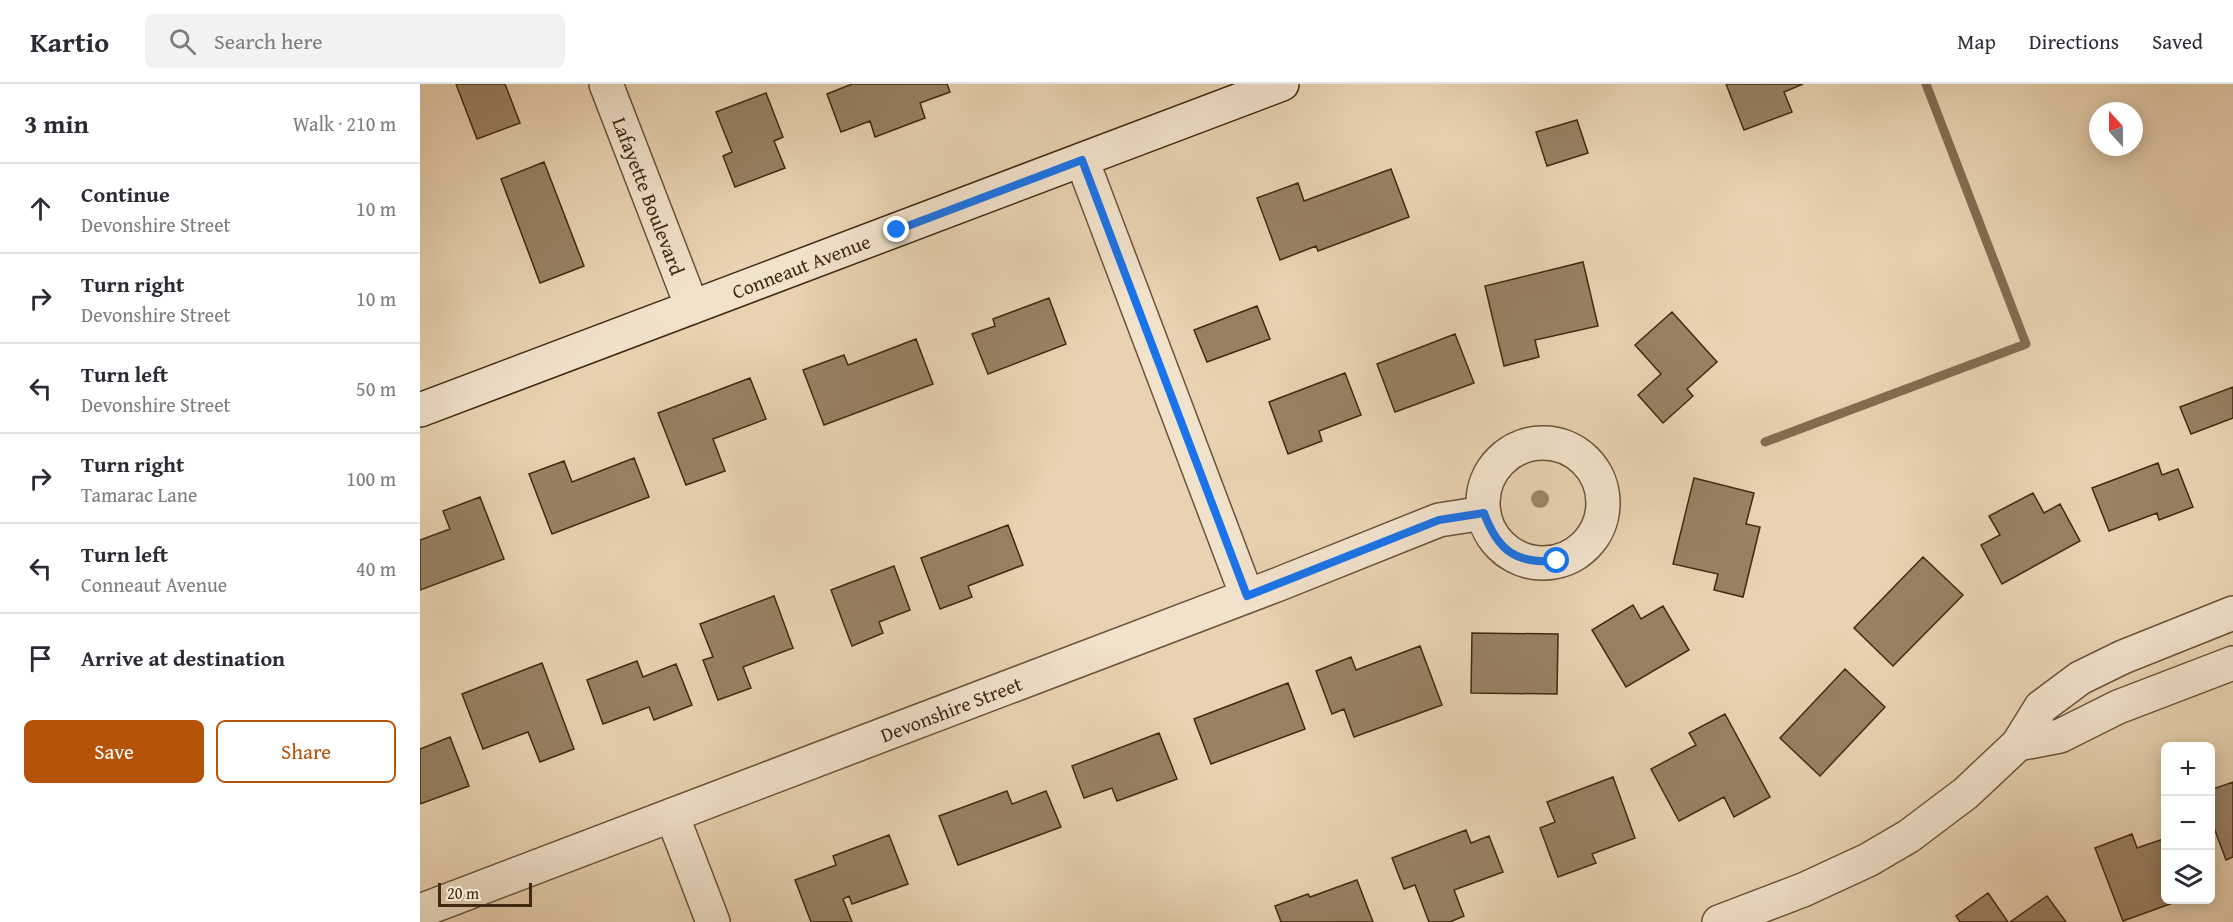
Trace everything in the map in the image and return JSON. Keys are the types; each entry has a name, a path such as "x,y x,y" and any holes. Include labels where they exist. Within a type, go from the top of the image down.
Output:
{"street":[{"name":"Lafayette Boulevard","path":"606,84 692,307"},
{"name":"Conneaut Avenue","path":"420,410 1282,84"},
{"path":"1082,160 1247,596"},
{"name":"Devonshire Street","path":"420,911 1247,596 1439,520 1484,513"},
{"path":"1719,922 1803,890 1868,860 1909,836 1966,793 2019,744 2041,707 2080,678 2142,650 2233,614"},
{"path":"2142,650 2159,692"},
{"path":"2019,744 2060,736 2118,708 2233,663"},
{"path":"672,815 713,922"}],"building":[{"path":"456,84 505,84 520,123 477,139"},
{"path":"852,84 947,84 950,92 920,103 925,118 875,137 870,121 841,132 827,94"},
{"path":"1726,84 1803,84 1784,92 1792,112 1744,130"},
{"path":"766,93 783,137 774,141 785,168 735,187 723,156 732,152 716,112"},
{"path":"1577,120 1588,153 1547,166 1536,132"},
{"path":"544,162 584,266 540,283 501,179"},
{"path":"1391,169 1409,217 1318,251 1316,246 1280,260 1257,198 1298,183 1304,201"},
{"path":"1583,262 1598,326 1535,340 1539,357 1504,366 1485,286"},
{"path":"1049,298 1066,344 988,374 972,334 995,326 993,319"},
{"path":"1257,306 1270,339 1207,362 1194,330"},
{"path":"1672,312 1717,362 1687,389 1693,396 1663,423 1638,395 1661,374 1635,345"},
{"path":"1455,334 1474,383 1395,412 1377,364"},
{"path":"916,339 933,384 824,425 803,370 844,355 848,365"},
{"path":"1345,373 1361,415 1319,431 1322,441 1288,454 1269,402"},
{"path":"750,378 766,419 713,439 725,471 686,485 658,413"},
{"path":"2233,387 2233,418 2191,434 2180,407"},
{"path":"634,458 649,497 552,534 529,474 564,461 572,482"},
{"path":"2158,463 2162,475 2178,469 2193,507 2159,520 2157,513 2109,531 2092,488"},
{"path":"1694,478 1754,493 1746,524 1760,527 1743,597 1714,590 1718,574 1673,564"},
{"path":"2033,493 2044,513 2060,504 2080,541 2002,584 1981,545 2000,535 1989,516"},
{"path":"480,497 504,559 420,590 420,540 450,529 443,511"},
{"path":"1008,525 1023,565 968,586 972,597 940,609 921,558"},
{"path":"1923,557 1963,595 1893,666 1854,628"},
{"path":"894,566 910,610 879,622 883,633 852,646 831,590"},
{"path":"774,596 793,648 743,667 751,688 718,700 703,660 713,657 700,624"},
{"path":"1633,605 1641,619 1663,606 1689,650 1626,687 1592,630"},
{"path":"1472,633 1558,634 1557,694 1471,693"},
{"path":"1420,646 1442,705 1354,737 1344,709 1332,714 1316,671 1351,657 1356,670"},
{"path":"637,661 643,677 676,664 692,705 654,720 649,707 603,724 587,680"},
{"path":"542,663 574,749 540,762 528,732 483,749 462,694"},
{"path":"1845,669 1885,707 1820,776 1780,738"},
{"path":"1288,683 1305,729 1211,764 1194,719"},
{"path":"1725,714 1770,797 1734,817 1724,797 1679,821 1651,769 1696,745 1689,733"},
{"path":"1159,733 1177,779 1117,801 1112,788 1084,798 1072,766"},
{"path":"450,737 469,786 420,804 420,749"},
{"path":"1613,777 1635,838 1592,854 1596,863 1558,877 1540,828 1555,822 1547,802"},
{"path":"2233,782 2233,857 2226,860 2215,830 2215,788"},
{"path":"1007,791 1012,804 1046,791 1061,827 958,865 939,816"},
{"path":"1466,830 1471,843 1489,836 1503,872 1454,890 1464,916 1450,922 1429,922 1415,885 1404,889 1392,858"},
{"path":"2132,834 2137,848 2161,840 2161,904 2170,904 2123,921 2095,848"},
{"path":"889,835 908,884 852,904 849,896 843,899 852,922 811,922 795,880 836,865 833,856"},
{"path":"1357,880 1373,922 1281,922 1275,906 1308,894 1310,897"},
{"path":"1988,893 2008,922 1960,922 1956,916"},
{"path":"2047,896 2066,922 2010,922"}],"waterway":[{"path":"1765,442 2026,344 1926,84"}],"route":[{"path":"897,230 1082,160 1247,596 1439,520 1484,513 1490,531 1502,547 1519,557 1537,562 1557,561"}]}
